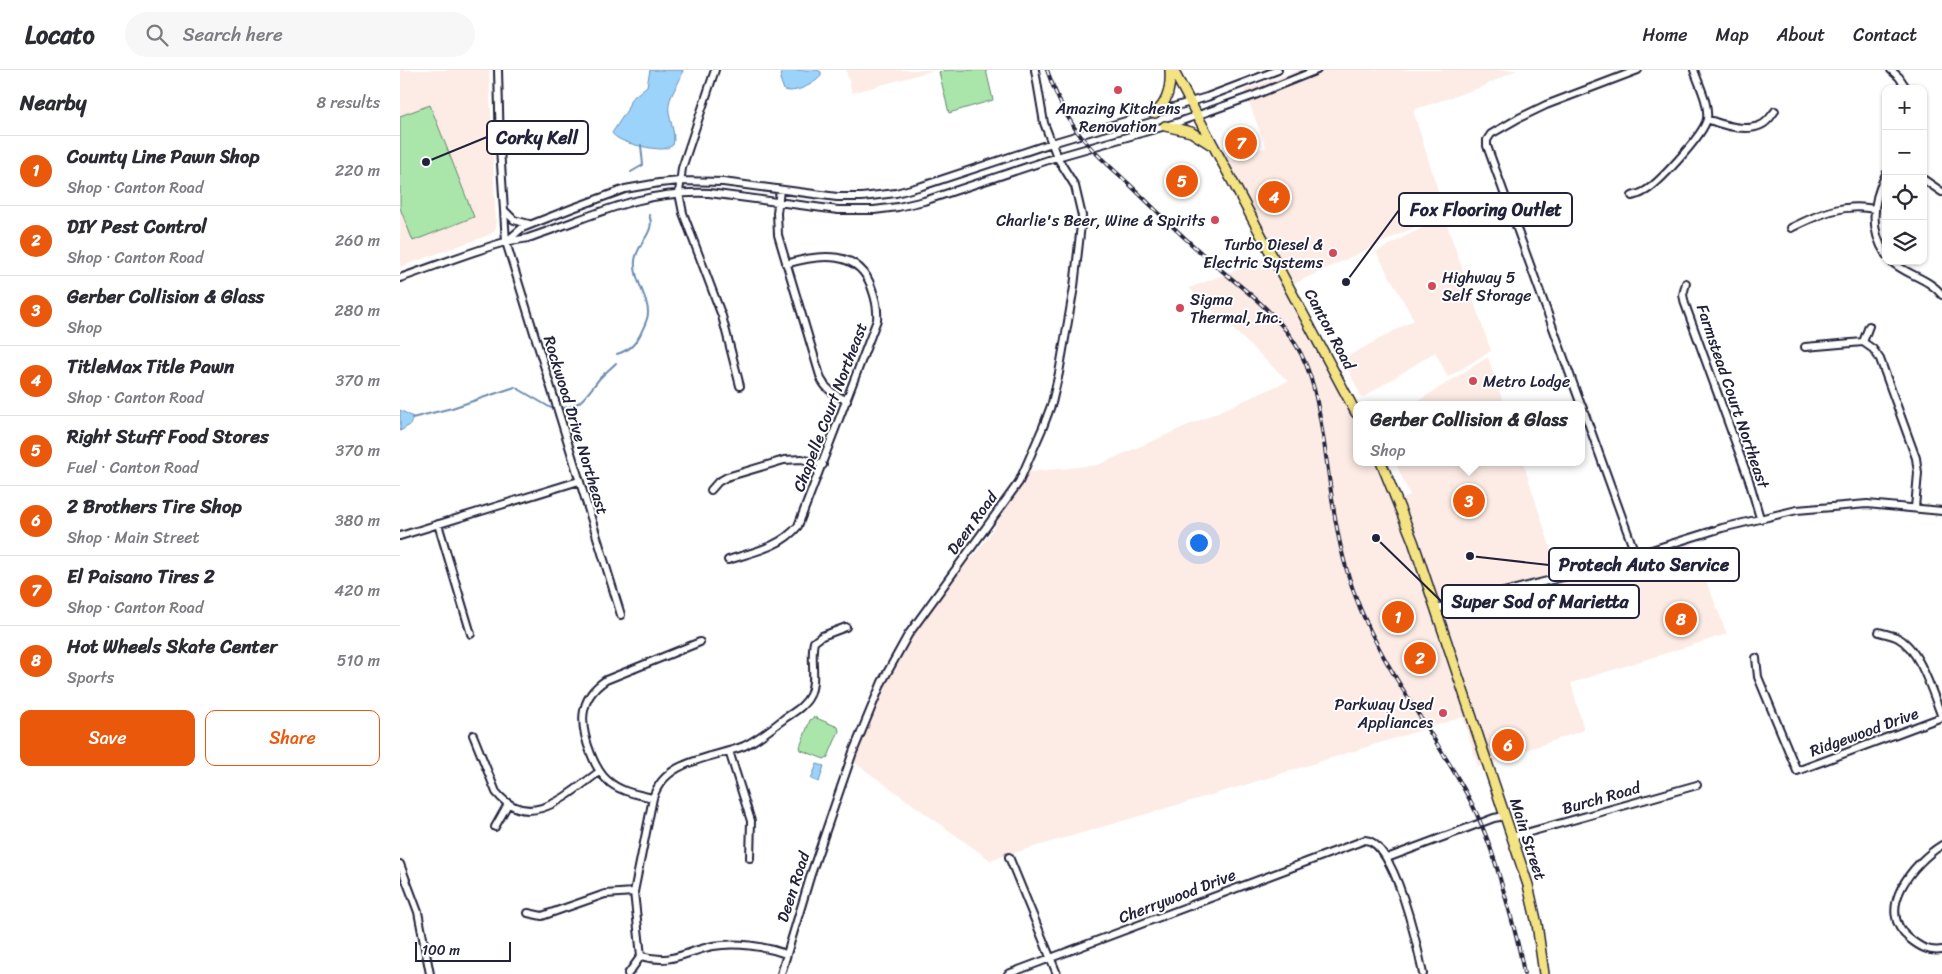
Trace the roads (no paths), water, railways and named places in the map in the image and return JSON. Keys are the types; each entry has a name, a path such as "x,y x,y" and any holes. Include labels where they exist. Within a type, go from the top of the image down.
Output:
{"main road":[{"name":"Canton Road","path":"1171,70 1190,102 1353,407"},
{"path":"1155,113 1166,98 1171,70"},
{"path":"1165,126 1191,132 1214,147"},
{"path":"1383,466 1407,523 1436,609"},
{"name":"Main Street","path":"1436,609 1528,885 1537,924 1544,974"}],"street":[{"name":"Rockwood Drive Northeast","path":"498,70 506,242 621,616"},
{"path":"714,70 692,138 680,181 679,193 683,213 722,316 740,386"},
{"name":"Deen Road","path":"780,974 853,752 882,681 908,635 1019,482 1043,427 1059,373 1074,287 1082,216 1081,205 1075,186 1057,157 1044,123 1035,70"},
{"path":"506,242 522,228 625,189 680,181 723,182 837,197 862,197 896,193 1052,143 1190,102 1278,70"},
{"path":"400,278 506,242 526,238 614,206 645,198 679,193 716,194 844,210 874,210 898,207 924,201 1057,157 1197,116 1317,70"},
{"path":"1580,401 1489,152 1487,140 1496,131 1539,108 1638,70"},
{"path":"1632,196 1644,192 1652,186 1697,139 1707,119 1705,101 1694,70"},
{"path":"1891,70 1904,85"},
{"path":"1707,119 1732,126 1757,126 1769,119 1775,110"},
{"path":"1882,246 1877,234 1874,209 1879,188 1886,175"},
{"path":"1927,182 1942,192"},
{"path":"780,190 778,235 822,379 828,389 847,400"},
{"path":"1791,228 1830,210 1855,207 1874,209"},
{"path":"503,208 511,218 518,222 532,224"},
{"name":"Chapelle Court Northeast","path":"728,560 776,544 793,533 803,518 877,320 877,303 870,282 862,268 850,260 842,258 814,259 786,264"},
{"path":"1896,265 1931,284 1942,295"},
{"name":"Farmstead Court Northeast","path":"1686,283 1685,304 1749,480 1760,518"},
{"path":"1862,342 1869,326"},
{"path":"1805,347 1862,342 1873,349 1880,359 1916,458 1918,473 1914,508"},
{"path":"1585,416 1636,556"},
{"path":"711,490 718,482 727,477 784,460 802,459 823,465"},
{"path":"400,536 579,481"},
{"path":"1436,609 1571,575 1722,528 1797,510 1837,505 1867,504 1942,511"},
{"path":"438,524 471,634"},
{"path":"628,974 641,956 634,892 652,798 658,785 674,770 745,745 763,735 802,706 810,695 812,688 812,653 814,642 822,636 846,627"},
{"path":"1879,632 1897,637 1916,656 1942,717"},
{"path":"652,798 619,789 599,772 585,740 582,727 586,704 599,685 615,676 700,642"},
{"name":"Ridgewood Drive","path":"1756,658 1758,676 1797,771 1942,717"},
{"path":"473,735 496,792 508,804 530,810 545,808 599,772"},
{"path":"729,751 751,821 750,858"},
{"name":"Burch Road","path":"1512,837 1697,785"},
{"path":"495,827 508,804"},
{"path":"1423,974 1403,895 1387,858 1494,818 1505,816"},
{"name":"Cherrywood Drive","path":"1008,974 1355,843 1369,840 1375,843 1387,858"},
{"path":"1942,845 1923,858 1905,880 1898,894 1896,913 1899,925 1906,936 1918,945 1932,951 1942,950"},
{"path":"1009,857 1057,974"},
{"path":"400,864 418,912 430,974"},
{"path":"528,913 542,916 605,894 634,892"},
{"path":"641,956 655,960 666,960 712,946 732,944 786,954"}],"water":[{"path":"650,70 683,70 669,104 669,114 674,135 673,145 663,149 642,147 621,140 612,133 627,110 631,99 647,86"},
{"path":"783,70 818,70 821,72 821,76 804,87 788,91 784,90 780,79"},
{"path":"400,410 413,417 410,425 400,431"},
{"path":"817,764 824,766 819,782 811,779"}],"waterway":[{"path":"631,172 643,165 641,145"},
{"path":"617,354 633,345 640,335 647,318 648,307 636,275 635,261 636,255 650,227 649,215"},
{"path":"562,408 575,405 580,401 616,363"},
{"path":"412,418 452,408 515,387 551,408"}],"railway":[{"path":"1047,70 1055,92 1066,113 1086,143 1192,245 1269,312 1288,333 1302,355 1311,377 1317,401 1339,538 1357,601 1384,657 1470,800 1486,834 1508,905 1524,974"}],"place":[{"name":"Amazing Kitchens Renovation","path":"1118,90"},
{"name":"El Paisano Tires 2","path":"1241,143"},
{"name":"Corky Kell","path":"426,162"},
{"name":"Right Stuff Food Stores","path":"1182,181"},
{"name":"TitleMax Title Pawn","path":"1274,197"},
{"name":"Charlie's Beer, Wine & Spirits","path":"1215,220"},
{"name":"Turbo Diesel & Electric Systems","path":"1333,253"},
{"name":"Fox Flooring Outlet","path":"1346,282"},
{"name":"Highway 5 Self Storage","path":"1432,286"},
{"name":"Sigma Thermal, Inc.","path":"1180,308"},
{"name":"Metro Lodge","path":"1473,381"},
{"name":"Gerber Collision & Glass","path":"1469,501"},
{"name":"Super Sod of Marietta","path":"1376,538"},
{"name":"Protech Auto Service","path":"1470,556"},
{"name":"County Line Pawn Shop","path":"1398,617"},
{"name":"Hot Wheels Skate Center","path":"1681,619"},
{"name":"DIY Pest Control","path":"1420,658"},
{"name":"Parkway Used Appliances","path":"1443,713"},
{"name":"2 Brothers Tire Shop","path":"1508,745"}]}
